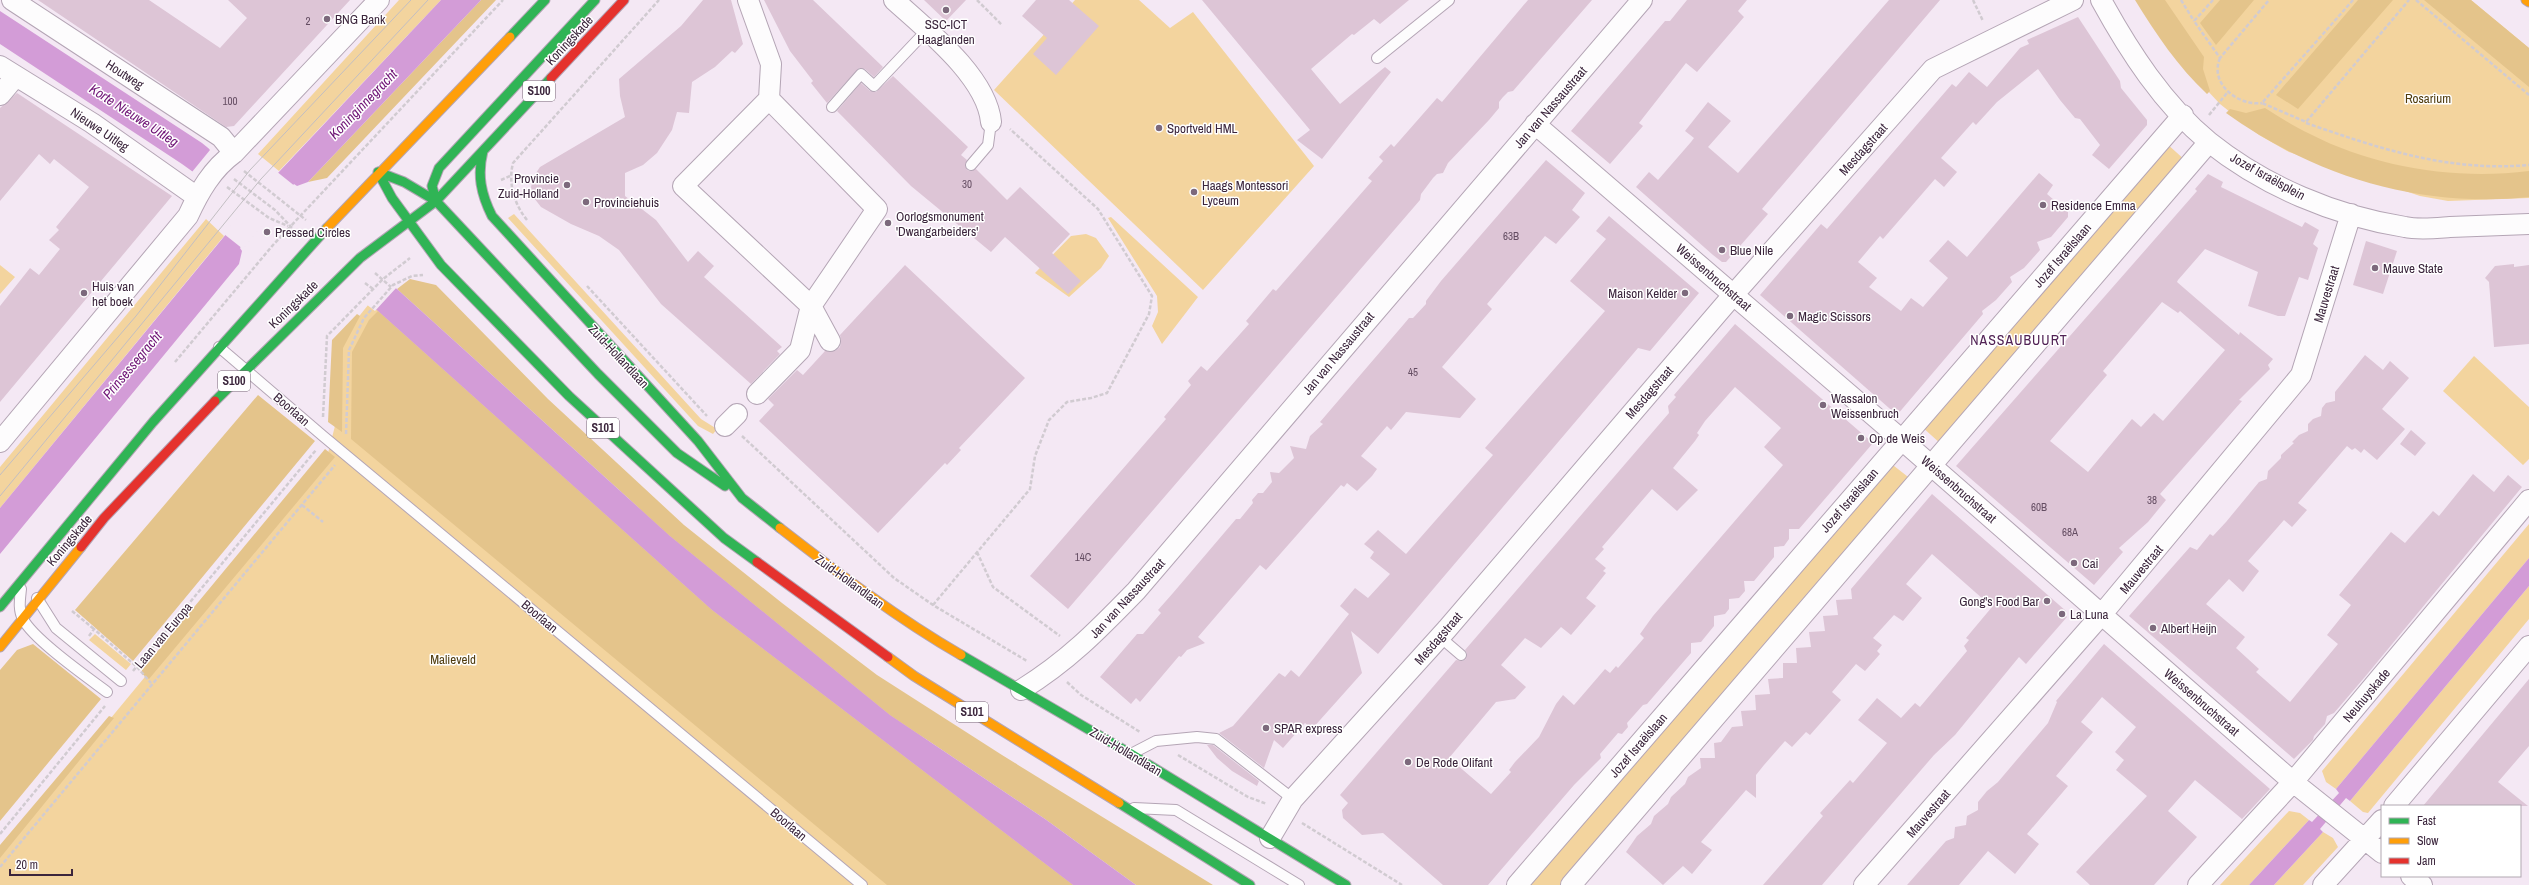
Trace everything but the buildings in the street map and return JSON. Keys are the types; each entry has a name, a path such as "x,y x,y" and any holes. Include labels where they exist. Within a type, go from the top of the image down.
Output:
{"main road":[{"name":"Koningskade","path":"0,607 142,434 294,262 378,172 545,0"},
{"path":"436,201 432,186 439,168 595,0"},
{"name":"Koningskade","path":"0,647 23,620 37,598 104,518 246,369 360,258 436,201 624,0"},
{"name":"Zuid-Hollandlaan","path":"482,151 478,166 478,183 492,216 698,441 742,498 836,571 929,637 1131,754 1346,885"},
{"name":"S101","path":"378,172 404,182 436,201 592,368 677,453 742,498"},
{"name":"S101","path":"378,172 388,195 407,222 426,242 441,265 568,396 724,538 914,676 1250,885"}],"street":[{"path":"0,442 188,216 215,172 379,0"},
{"path":"748,0 771,64 769,99 683,186 811,306 830,341"},
{"path":"894,0 962,64 990,109 991,122"},
{"name":"Jan van Nassaustraat","path":"1021,690 1052,671 1080,649 1136,591 1642,0"},
{"name":"Mesdagstraat","path":"1270,838 1289,806 1444,633 1734,294 1933,69 2073,0"},
{"name":"Jozef Israëlsplein","path":"2101,0 2134,56 2182,115 2203,136 2254,172 2295,194 2351,214 2406,228 2529,224"},
{"name":"Houtweg","path":"24,3 221,137 215,172"},
{"path":"0,95 8,71"},
{"name":"Nieuwe Uitleg","path":"8,71 92,122 215,172"},
{"path":"757,394 800,350 811,306 877,209 769,99"},
{"name":"Jozef Israëlslaan","path":"1517,885 2182,115"},
{"name":"Weissenbruchstraat","path":"1535,124 1734,294 2293,782 2337,819 2381,852"},
{"path":"1570,885 1932,466 2203,136"},
{"name":"Mauvestraat","path":"1864,885 2102,614 2301,375 2351,214"},
{"name":"Neuhuyskade","path":"2198,885 2293,782 2529,500"},
{"path":"2395,805 2529,646"},
{"path":"2323,885 2381,821"},
{"path":"2412,877 2422,885"}],"lane":[{"path":"1377,58 1449,0"},
{"path":"832,107 861,74 874,86 927,30"},
{"path":"971,165 988,145 991,122"},
{"name":"Boorlaan","path":"219,347 323,436 862,885"},
{"path":"23,579 19,602 23,620 45,643 107,698"},
{"path":"37,598 56,628 121,681"},
{"path":"1444,633 1461,655"},
{"path":"1131,754 1156,741 1197,737 1216,739 1289,806"},
{"path":"1126,807 1176,810 1299,885"}],"path":[{"path":"273,245 503,0"},
{"path":"531,224 514,196 510,176 513,163 659,0"},
{"path":"978,0 1002,25"},
{"path":"2181,0 2220,58"},
{"path":"2194,21 2213,0"},
{"path":"2270,0 2218,62 2220,78 2227,93 2242,101 2262,103 2358,142 2408,156 2475,166 2529,165"},
{"path":"2262,103 2353,0"},
{"path":"2306,122 2410,0"},
{"path":"2416,0 2529,95"},
{"path":"2203,136 2227,93"},
{"path":"933,605 1030,489 1035,456 1049,420 1067,402 1091,398 1107,393 1149,314 1152,296 1098,209 1010,128 991,122"},
{"path":"215,172 269,218 290,227"},
{"path":"215,172 275,210 290,227"},
{"path":"323,436 327,336 385,277"},
{"name":"Zuid-Hollandlaan","path":"585,283 709,418 731,420 738,432 894,578 933,605 1023,660 1052,671 1081,695 1248,797 1273,806 1289,806 1402,885"},
{"path":"0,867 151,683 345,453 348,350 364,318 393,284"},
{"name":"Laan van Europa","path":"132,673 320,446 323,436"},
{"path":"302,505 322,522"},
{"path":"977,552 993,587 1029,611 1050,629"},
{"path":"72,611 137,667 151,683"},
{"path":"80,647 94,630"},
{"path":"0,834 107,698"}],"green space":[{"path":"399,0 441,0 279,171 258,154"},
{"name":"Sportveld HML","path":"1075,0 1139,0 1170,28 1193,12 1314,166 1203,290 994,90"},
{"name":"Rosarium","path":"2139,0 2471,0 2529,48 2529,198 2448,201 2420,196 2289,152 2259,135 2220,104 2175,56"},
{"path":"2166,143 2186,161 1941,444 1921,426"},
{"path":"514,214 701,419 717,429 713,434 698,426 508,218"},
{"path":"1111,217 1198,297 1162,344 1152,326 1158,312 1157,296 1108,218"},
{"path":"206,219 224,236 0,508 0,467"},
{"path":"1086,234 1096,238 1109,256 1101,268 1069,297 1035,273 1071,236"},
{"path":"0,265 15,277 0,294"},
{"name":"Malieveld","path":"376,295 1106,885 0,885 0,852 327,457 336,422 337,344"},
{"path":"2474,356 2529,407 2529,459 2523,465 2443,391"},
{"path":"1889,462 1912,480 1560,885 1526,885"},
{"path":"2529,524 2529,558 2336,789 2326,782 2322,771"},
{"path":"2529,586 2529,619 2368,813 2363,812 2350,801"},
{"path":"95,634 131,664 126,670 89,640"},
{"path":"2289,811 2300,813 2309,820 2249,885 2220,885"},
{"path":"2323,832 2333,838 2338,847 2303,885 2274,885"}],"shaded area":[{"path":"481,0 496,0 327,178 308,182"},
{"path":"2135,0 2165,0 2204,57 2203,69 2210,91 2207,94 2186,73 2168,50"},
{"path":"2220,0 2254,0 2216,45 2200,23"},
{"path":"2358,0 2393,0 2298,109 2276,95"},
{"path":"2424,0 2471,0 2529,48 2529,87"},
{"path":"2265,108 2298,128 2335,146 2389,163 2417,169 2473,174 2529,171 2529,197 2488,199 2448,198 2409,192 2370,183 2332,171 2296,155 2260,135 2226,113 2230,109 2246,113"},
{"path":"410,279 436,285 548,399 684,525 782,603 877,675 1002,755 1213,885 1136,885 1045,819 890,715 670,536 397,289"},
{"path":"378,311 712,610 1073,885 887,885 351,439 352,352 369,320"},
{"path":"357,314 360,316 343,348 342,432 328,422 332,340"},
{"path":"258,395 315,441 133,661 75,610"},
{"path":"325,449 335,457 149,679 142,674 142,670"},
{"path":"33,644 101,699 0,821 0,670 17,650"},
{"path":"109,716 114,718 0,858 0,845"}],"water":[{"path":"441,0 481,0 308,182 297,186 294,184 278,203 397,289 670,536 890,715 1045,819 1136,885 1073,885 712,610 378,311 262,221 240,248 242,251 239,264 0,554 0,508 246,210 182,164 0,44 0,11 202,143 261,191"},
{"path":"2529,558 2529,586 2350,801 2346,798 2320,829 2323,832 2274,885 2249,885 2309,820 2312,822 2339,793 2336,789"}],"pier":[{"path":"206,144 261,189 276,171 296,187 281,203 397,287 375,311 263,224 243,249 224,234 243,211 186,169 192,172 210,150"}],"tram line":[{"path":"0,475 136,316 250,170 411,0"},
{"path":"0,496 261,179 428,0"}],"traffic: fast":[{"path":"510,37 545,0"},
{"path":"436,201 432,186 439,168 595,0"},
{"path":"215,401 360,258 436,201 551,78"},
{"path":"483,151 480,168 481,184 485,200 492,216 698,441 742,498 780,528"},
{"path":"378,172 392,198 441,265 569,396 724,538 757,562"},
{"path":"378,172 404,182 436,201 598,374 677,453 725,486"},
{"path":"0,607 153,422 327,228"},
{"path":"961,655 1131,754 1346,885"},
{"path":"1119,803 1250,885"}],"traffic: slow":[{"path":"327,228 510,37"},
{"path":"780,528 891,610 937,641 961,655"},
{"path":"0,647 81,547"},
{"path":"888,657 914,676 1119,803"}],"traffic: jam":[{"path":"551,78 624,0"},
{"path":"81,547 104,518 215,401"},
{"path":"757,562 888,657"}],"place":[{"name":"SSC-ICT Haaglanden","path":"946,10"},
{"name":"BNG Bank","path":"327,19"},
{"name":"Sportveld HML","path":"1159,128"},
{"name":"Provincie Zuid-Holland","path":"567,185"},
{"name":"Haags Montessori Lyceum","path":"1194,192"},
{"name":"Provinciehuis","path":"586,202"},
{"name":"Residence Emma","path":"2043,205"},
{"name":"Oorlogsmonument 'Dwangarbeiders'","path":"888,223"},
{"name":"Pressed Circles","path":"267,232"},
{"name":"Blue Nile","path":"1722,250"},
{"name":"Mauve State","path":"2375,268"},
{"name":"Huis van het boek","path":"84,293"},
{"name":"Maison Kelder","path":"1685,293"},
{"name":"Magic Scissors","path":"1790,316"},
{"name":"Wassalon Weissenbruch","path":"1823,405"},
{"name":"Op de Weis","path":"1861,438"},
{"name":"Cai","path":"2074,563"},
{"name":"Gong's Food Bar","path":"2047,601"},
{"name":"La Luna","path":"2062,614"},
{"name":"Albert Heijn","path":"2153,628"},
{"name":"SPAR express","path":"1266,728"},
{"name":"De Rode Olifant","path":"1408,762"}],"district":[{"name":"NASSAUBUURT","path":"2019,340"}],"water label":[{"name":"Koninginnegracht","path":"363,104"},
{"name":"Korte Nieuwe Uitleg","path":"134,115"},
{"name":"Prinsessegracht","path":"132,365"}]}
